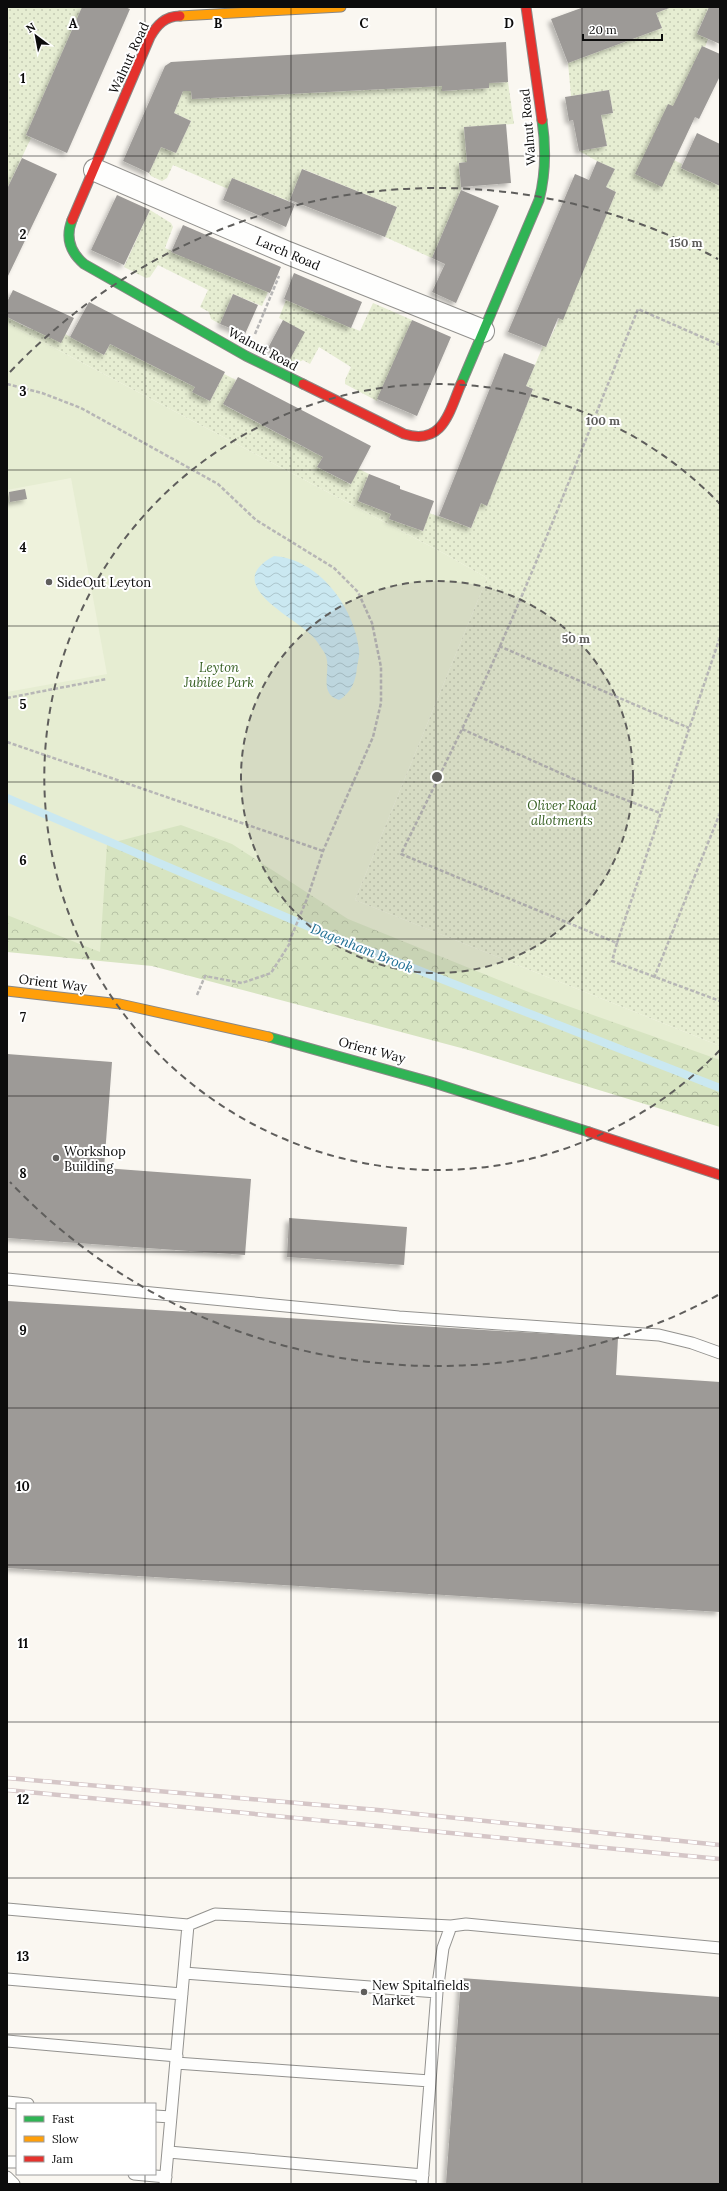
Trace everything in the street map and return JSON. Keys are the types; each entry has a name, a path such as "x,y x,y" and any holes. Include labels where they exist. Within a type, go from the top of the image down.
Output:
{"street":[{"name":"Walnut Road","path":"341,7 174,16 166,19 157,26 150,37 95,170 70,225 68,242 75,258 84,264 246,356 404,434 421,438 432,436 441,428 538,200 544,180 545,141 526,7"},
{"name":"Larch Road","path":"95,170 288,253 483,331"},
{"name":"Orient Way","path":"7,991 134,1006 288,1041 404,1072 720,1175"}],"lane":[{"path":"7,1279 399,1318 659,1335 692,1343 720,1353"},
{"path":"7,1909 188,1925 215,1914 451,1926 466,1924 720,1948"},
{"path":"139,2175 166,2181 188,1925"},
{"path":"169,2152 423,2180 437,1992 443,1948 451,1926"},
{"path":"184,1973 437,1992"},
{"path":"7,1979 182,1994"},
{"path":"7,2041 177,2059 430,2081"},
{"path":"7,2102 18,2103"},
{"path":"156,2116 171,2117"},
{"path":"7,2177 14,2184"}],"path":[{"path":"246,356 288,253"},
{"path":"617,943 401,854 462,729 499,646 550,528 638,309 720,345"},
{"path":"7,384 42,392 81,408 218,484 256,520 334,568 358,592 372,623 381,667 381,703 373,737 323,851 307,900 289,942 271,973 242,983 205,976 194,1002"},
{"path":"720,637 660,813 612,961 654,978 720,1001"},
{"path":"499,646 689,728"},
{"path":"7,698 106,679"},
{"path":"462,729 588,785 660,813"},
{"path":"7,742 323,851"},
{"path":"654,978 720,813"}],"green space":[{"path":"7,7 82,7 26,135 31,138 7,189"},
{"name":"Oliver Road allotments","path":"672,7 709,7 697,33 708,39 705,47 702,46 674,160 682,164 681,168 720,186 720,1046 355,900 487,578 445,554 7,323 7,317 30,329 32,327 65,334 104,355 110,344 195,387 193,392 210,401 224,374 236,380 224,405 323,457 317,467 350,484 359,469 369,474 358,501 391,514 389,519 423,531 429,513 471,528 481,503 487,505 533,389 526,386 543,346 546,347 590,254 616,192 606,187 615,169 579,151 607,146 601,115 613,113 609,90 571,96 568,63 662,28 656,13"},
{"path":"508,82 514,124 464,127 467,162 459,163 461,190 432,258 385,237 397,207 303,169 289,201 232,178 228,189 173,165 167,178 162,181 151,176 149,173 161,147 176,153 191,121 174,113 183,91 191,91 192,99 442,86 442,91 489,88 489,83"},
{"path":"150,210 171,223 173,227 165,248 268,292 262,306 233,294 220,324 211,319 209,312 200,307 208,290 158,265 150,277 146,278 124,267"},
{"path":"286,300 360,331 373,303 412,320 377,401 345,384 345,380 351,367 319,347 310,364 303,360 296,364 289,360 304,332 279,318"},
{"name":"Leyton Jubilee Park","path":"7,323 445,554 487,578 355,900 720,1046 720,1113 324,996 54,946 7,943"},
{"name":"SideOut Leyton","path":"71,478 107,674 7,692 7,490"},
{"path":"181,825 232,844 348,919 531,993 720,1060 720,1127 465,1049 152,966 7,952 7,915 100,952 107,844"}],"water":[{"path":"274,556 290,559 306,566 319,576 332,588 350,617 356,633 359,656 352,686 347,694 339,700 332,697 328,692 327,658 318,643 301,627 277,609 257,588 255,577 260,567"}],"building":[{"path":"82,7 125,7 130,9 67,153 26,135"},
{"path":"584,7 672,7 656,13 662,28 568,63 551,19"},
{"path":"709,7 720,7 720,44 697,34"},
{"path":"506,42 508,82 489,83 489,88 442,91 442,86 192,99 191,91 183,91 174,113 191,121 176,153 161,147 149,173 123,161 165,66 171,62"},
{"path":"702,46 720,54 720,76 699,119 695,117 662,187 635,174 668,104 673,106"},
{"path":"609,90 613,113 601,115 607,146 579,151 573,120 569,121 565,97"},
{"path":"506,124 511,183 461,187 459,163 467,162 464,127"},
{"path":"697,133 720,144 720,186 681,168"},
{"path":"22,158 57,174 7,278 7,189"},
{"path":"597,161 615,169 606,187 616,192 563,320 558,318 546,347 508,332 575,174 589,180"},
{"path":"302,169 397,207 385,237 290,200"},
{"path":"232,178 295,204 286,227 223,200"},
{"path":"461,190 499,206 456,303 432,292 445,264 432,258"},
{"path":"117,195 150,210 124,265 91,250"},
{"path":"183,225 281,267 270,293 171,252"},
{"path":"294,273 362,302 351,328 284,299"},
{"path":"13,290 74,318 61,343 7,317 7,302"},
{"path":"233,294 258,305 245,334 220,324"},
{"path":"89,302 225,372 210,401 192,392 195,387 110,344 104,355 70,337"},
{"path":"283,320 305,332 290,359 268,348"},
{"path":"412,320 451,337 417,416 377,399"},
{"path":"504,353 535,365 526,386 533,389 487,506 481,503 471,528 439,516"},
{"path":"238,377 371,446 351,484 317,467 323,457 223,404"},
{"path":"369,474 400,486 400,489 434,501 423,531 389,519 391,514 358,501"},
{"path":"25,489 27,499 10,502 9,492"},
{"name":"Workshop Building","path":"7,1054 112,1062 104,1168 251,1179 245,1255 7,1238"},
{"path":"289,1218 407,1227 404,1265 287,1257"},
{"path":"7,1301 618,1338 616,1375 720,1382 720,1612 7,1568"},
{"path":"461,1978 720,1997 720,2184 446,2184"}],"waterway":[{"name":"Dagenham Brook","path":"7,798 321,932 720,1088"}],"railway":[{"path":"7,1778 378,1810 720,1845"},
{"path":"7,1790 720,1859"}],"traffic: fast":[{"path":"461,384 539,200 545,160 542,120"},
{"path":"72,220 69,233 70,244 75,255 84,264 246,356 303,384"},
{"path":"269,1037 431,1082 589,1132"}],"traffic: slow":[{"path":"180,16 341,7"},
{"path":"7,991 120,1004 269,1037"}],"traffic: jam":[{"path":"526,7 542,120"},
{"path":"72,220 150,37 166,19 180,16"},
{"path":"303,384 404,434 417,436 428,435 436,431 443,424 453,405 461,384"},
{"path":"589,1132 720,1175"}],"place":[{"name":"SideOut Leyton","path":"49,582"},
{"name":"Workshop Building","path":"56,1158"},
{"name":"New Spitalfields Market","path":"364,1992"}]}
